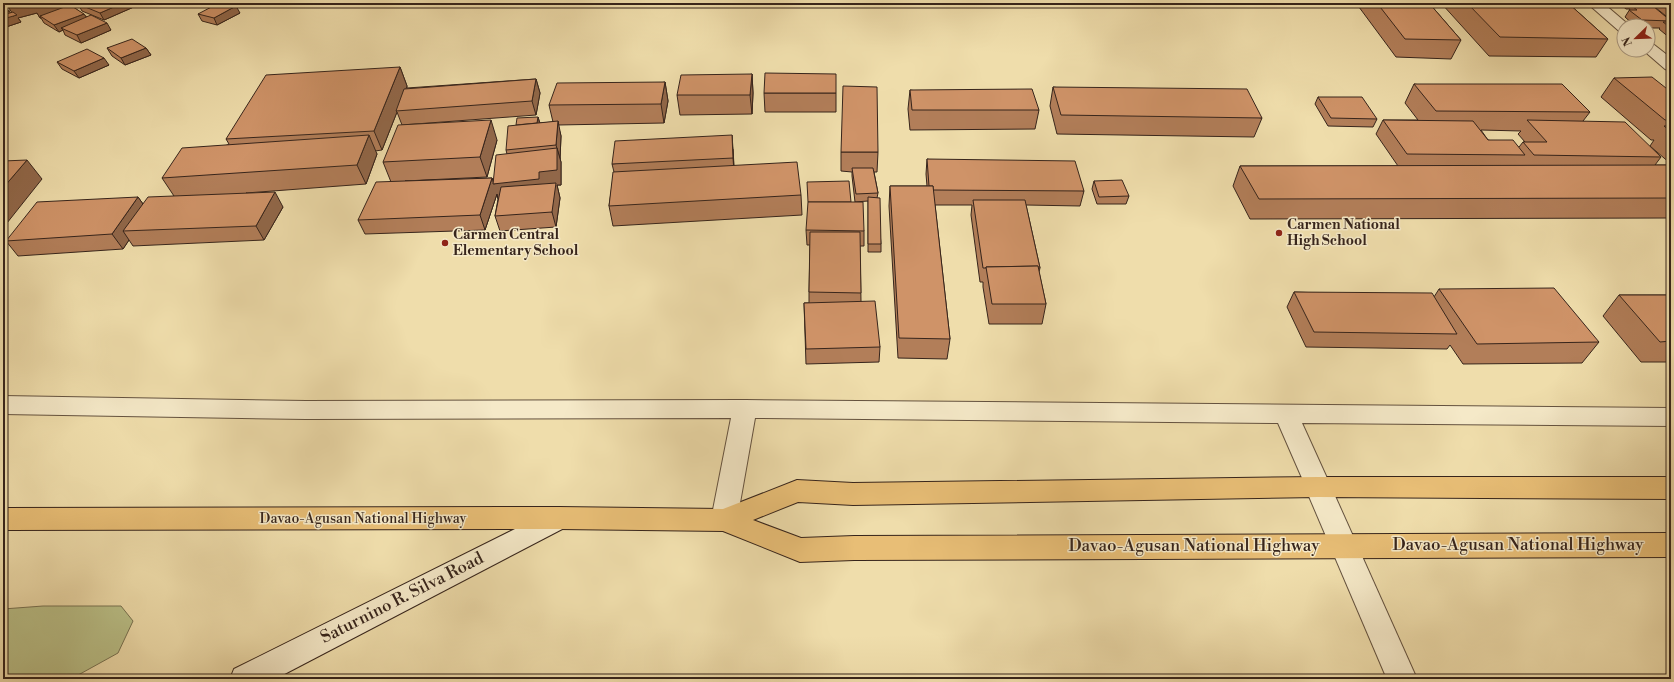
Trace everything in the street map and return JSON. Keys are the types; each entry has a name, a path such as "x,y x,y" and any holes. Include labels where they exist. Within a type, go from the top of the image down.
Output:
{"highway":[{"name":"Davao-Agusan National Highway","path":"724,520 797,491 853,494 1318,488 1671,488"},
{"name":"Davao-Agusan National Highway","path":"3,519 559,518 724,520 800,550 862,548 1671,545"}],"street":[{"path":"3,8 18,3"},
{"path":"1594,3 1616,21"},
{"path":"1656,48 1671,48"},
{"path":"1656,54 1671,66"},
{"path":"3,405 306,410 745,409 1671,417"},
{"path":"724,520 745,409"},
{"path":"1286,414 1402,679"},
{"name":"Saturnino R. Silva Road","path":"245,679 559,518"}],"green space":[{"path":"43,606 121,606 133,621 118,653 71,679 3,679 3,609"}],"building":[{"path":"123,3 100,13 78,4"},
{"path":"219,3 236,6 214,18 198,14"},
{"path":"1377,3 1429,3 1461,40 1405,39"},
{"path":"1467,3 1568,3 1608,39 1500,37"},
{"path":"70,5 84,14 54,25 40,16"},
{"path":"1632,6 1654,7 1671,21 1656,20 1656,18 1639,18 1629,10 1637,10"},
{"path":"3,8 9,11 3,13"},
{"path":"13,12 17,15 3,19 3,15"},
{"path":"91,15 107,23 77,35 61,28"},
{"path":"1663,22 1671,22 1671,28"},
{"path":"132,39 146,48 121,58 107,48"},
{"path":"87,49 104,58 74,71 57,62"},
{"path":"400,67 374,131 226,139 266,75"},
{"path":"765,73 836,74 836,93 764,93"},
{"path":"752,74 750,95 677,95 681,75"},
{"path":"1652,77 1671,92 1671,120 1665,120 1614,78"},
{"path":"536,79 532,101 396,111 404,89"},
{"path":"665,82 661,104 549,105 557,83"},
{"path":"1414,84 1562,84 1590,112 1436,111"},
{"path":"843,86 877,87 878,152 841,152"},
{"path":"1053,87 1247,89 1262,118 1061,115"},
{"path":"1032,89 1039,110 912,110 910,90"},
{"path":"1318,97 1362,97 1377,119 1331,118"},
{"path":"538,117 537,123 516,125 517,118"},
{"path":"491,120 480,157 383,162 398,125"},
{"path":"1383,120 1473,121 1488,140 1513,140 1525,155 1407,154"},
{"path":"1527,120 1625,122 1661,157 1534,155 1523,142 1547,142"},
{"path":"558,121 556,145 506,150 508,126"},
{"path":"1664,126 1671,126 1671,132"},
{"path":"369,135 357,165 162,178 182,148"},
{"path":"732,135 733,158 612,164 615,141"},
{"path":"557,148 557,170 539,172 539,179 493,184 496,155"},
{"path":"927,159 1075,161 1084,191 933,190 933,186 929,186"},
{"path":"27,160 3,188 3,161"},
{"path":"797,162 801,195 609,206 613,172"},
{"path":"1671,165 1671,198 1259,199 1240,166"},
{"path":"852,168 873,168 878,193 856,194"},
{"path":"492,178 480,215 358,220 376,182"},
{"path":"1122,180 1129,196 1099,197 1094,181"},
{"path":"849,181 851,202 808,202 807,182"},
{"path":"556,183 552,212 495,216 501,187"},
{"path":"890,186 933,186 950,339 899,338"},
{"path":"275,192 256,226 123,231 148,197"},
{"path":"138,197 112,234 6,241 37,202"},
{"path":"868,197 880,198 881,244 868,244"},
{"path":"973,200 1025,200 1040,268 1038,268 1038,266 983,268"},
{"path":"808,202 863,202 864,231 806,230"},
{"path":"810,232 860,232 861,293 809,292"},
{"path":"1038,266 1046,304 992,304 986,267"},
{"path":"1554,288 1599,342 1477,344 1439,289"},
{"path":"1294,292 1432,293 1457,334 1314,332"},
{"path":"1619,295 1671,295 1671,341 1660,342"},
{"path":"875,301 880,347 806,349 804,303"}],"place":[{"name":"Carmen National High School","path":"1279,233"},
{"name":"Carmen Central Elementary School","path":"445,243"}]}
